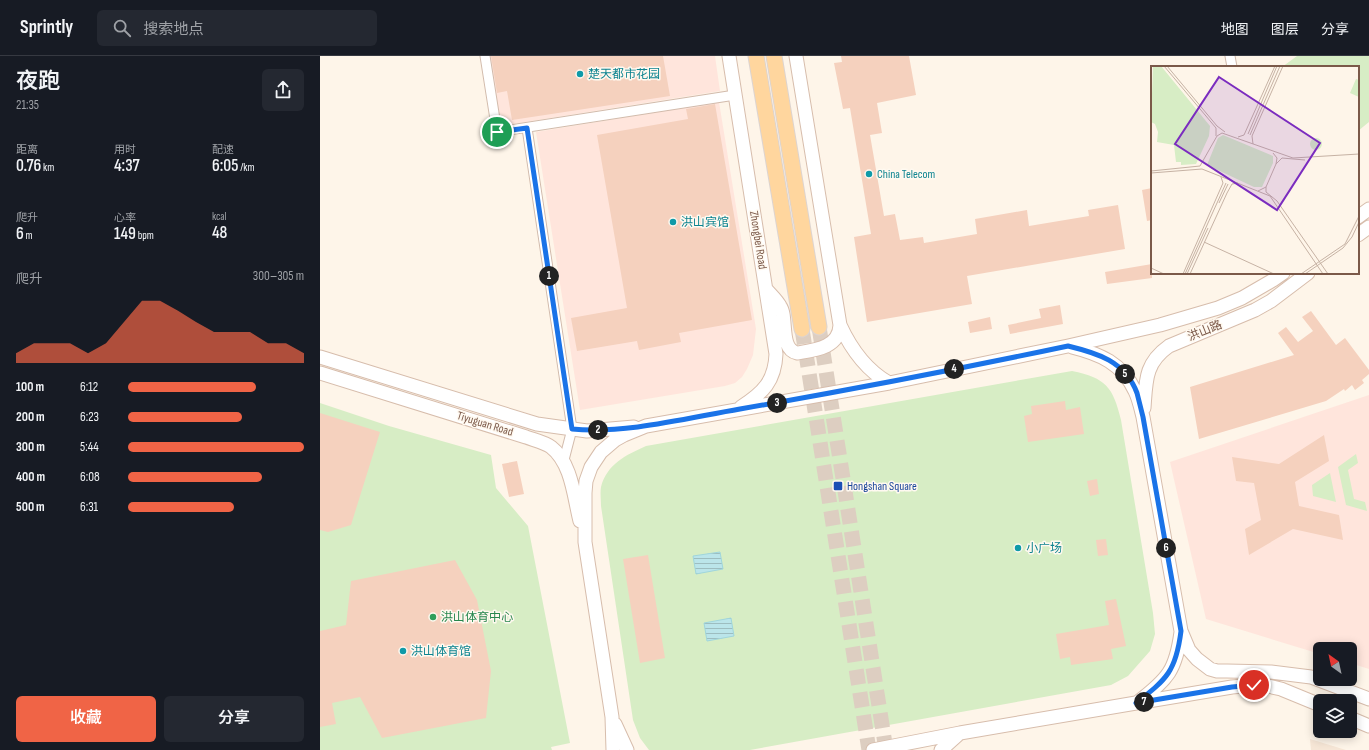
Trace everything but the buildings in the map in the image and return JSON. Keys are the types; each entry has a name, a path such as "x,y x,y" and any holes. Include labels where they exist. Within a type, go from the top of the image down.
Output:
{"main road":[{"name":"Zhongbei Road","path":"729,56 776,354 774,371 765,388 758,395 738,409"},
{"path":"756,56 802,329"},
{"path":"774,56 819,326"},
{"path":"796,56 840,325 847,340 862,361 873,372 889,383"},
{"path":"1359,216 1369,209"},
{"path":"1359,234 1369,227"},
{"name":"洪山路","path":"1143,417 1147,376 1152,362 1162,351 1169,346 1255,310 1271,301 1307,274"},
{"name":"洪山路","path":"646,426 889,383 1068,346 1160,325 1218,308 1242,298 1275,275"},
{"path":"766,289 781,306 786,341 794,352 797,353 818,349 831,344 838,334 840,325"},
{"path":"1068,346 1099,355 1115,365 1125,374 1136,392 1143,417 1181,631 1189,650 1200,662 1210,669 1217,671 1271,672 1310,677 1369,699"},
{"name":"Tiyuguan Road","path":"320,357 537,424 587,431 646,426"},
{"name":"Tiyuguan Road","path":"320,373 541,442 552,447 564,460 585,542"},
{"path":"613,750 612,717 585,542 586,481 591,467 601,452 615,440 646,426"},
{"path":"1136,703 1159,685 1171,671 1177,655 1181,631"},
{"path":"873,750 1232,687 1254,685 1268,686 1281,689 1313,702"},
{"path":"612,717 627,750"},
{"path":"1357,721 1369,726"},
{"path":"941,750 960,734"}],"street":[{"path":"485,56 497,132 735,95"},
{"path":"1230,56 1232,66"},
{"path":"527,128 572,429 564,460"}],"shaded area":[{"name":"楚天都市花园","path":"489,56 715,56 720,91 500,126"},
{"path":"719,102 756,329 753,355 747,369 742,377 735,383 725,386 580,410 536,132"},
{"path":"1369,395 1369,669 1357,665 1357,642 1313,642 1313,652 1206,619 1170,462"},
{"path":"1310,739 1346,750 1311,750"}],"green space":[{"path":"1297,56 1369,56 1369,122 1359,130 1359,66 1283,66"},
{"name":"Hongshan Square","path":"1072,371 1093,377 1106,386 1115,399 1121,420 1153,613 1155,634 1150,651 1128,676 1111,685 750,750 649,750 640,738 633,720 601,506 601,487 604,479 618,461 646,446"},
{"name":"洪山体育中心","path":"320,403 389,426 491,455 496,488 528,526 570,743 551,747 552,750 320,750"},
{"path":"1356,454 1358,463 1348,470 1354,499 1365,502 1367,511 1346,505 1338,467"},
{"path":"1330,473 1336,502 1313,496 1312,485"}],"water":[{"path":"720,552 723,569 696,574 693,556"},
{"path":"731,618 734,636 707,641 704,623"}],"tunnel":[{"path":"819,327 886,750"},
{"path":"802,329 869,750"}],"place":[{"name":"楚天都市花园","path":"580,74"},
{"name":"China Telecom","path":"869,174"},
{"name":"洪山宾馆","path":"673,222"},
{"name":"Hongshan Square","path":"838,486"},
{"name":"小广场","path":"1018,548"},
{"name":"洪山体育中心","path":"433,617"},
{"name":"洪山体育馆","path":"403,651"}],"route":[{"path":"497,132 527,128 572,429 587,431 646,426 889,383 1068,346 1099,355 1108,359 1125,374 1136,392 1143,417 1181,631 1179,648 1171,671 1159,685 1136,703 1232,687 1254,685"}]}
